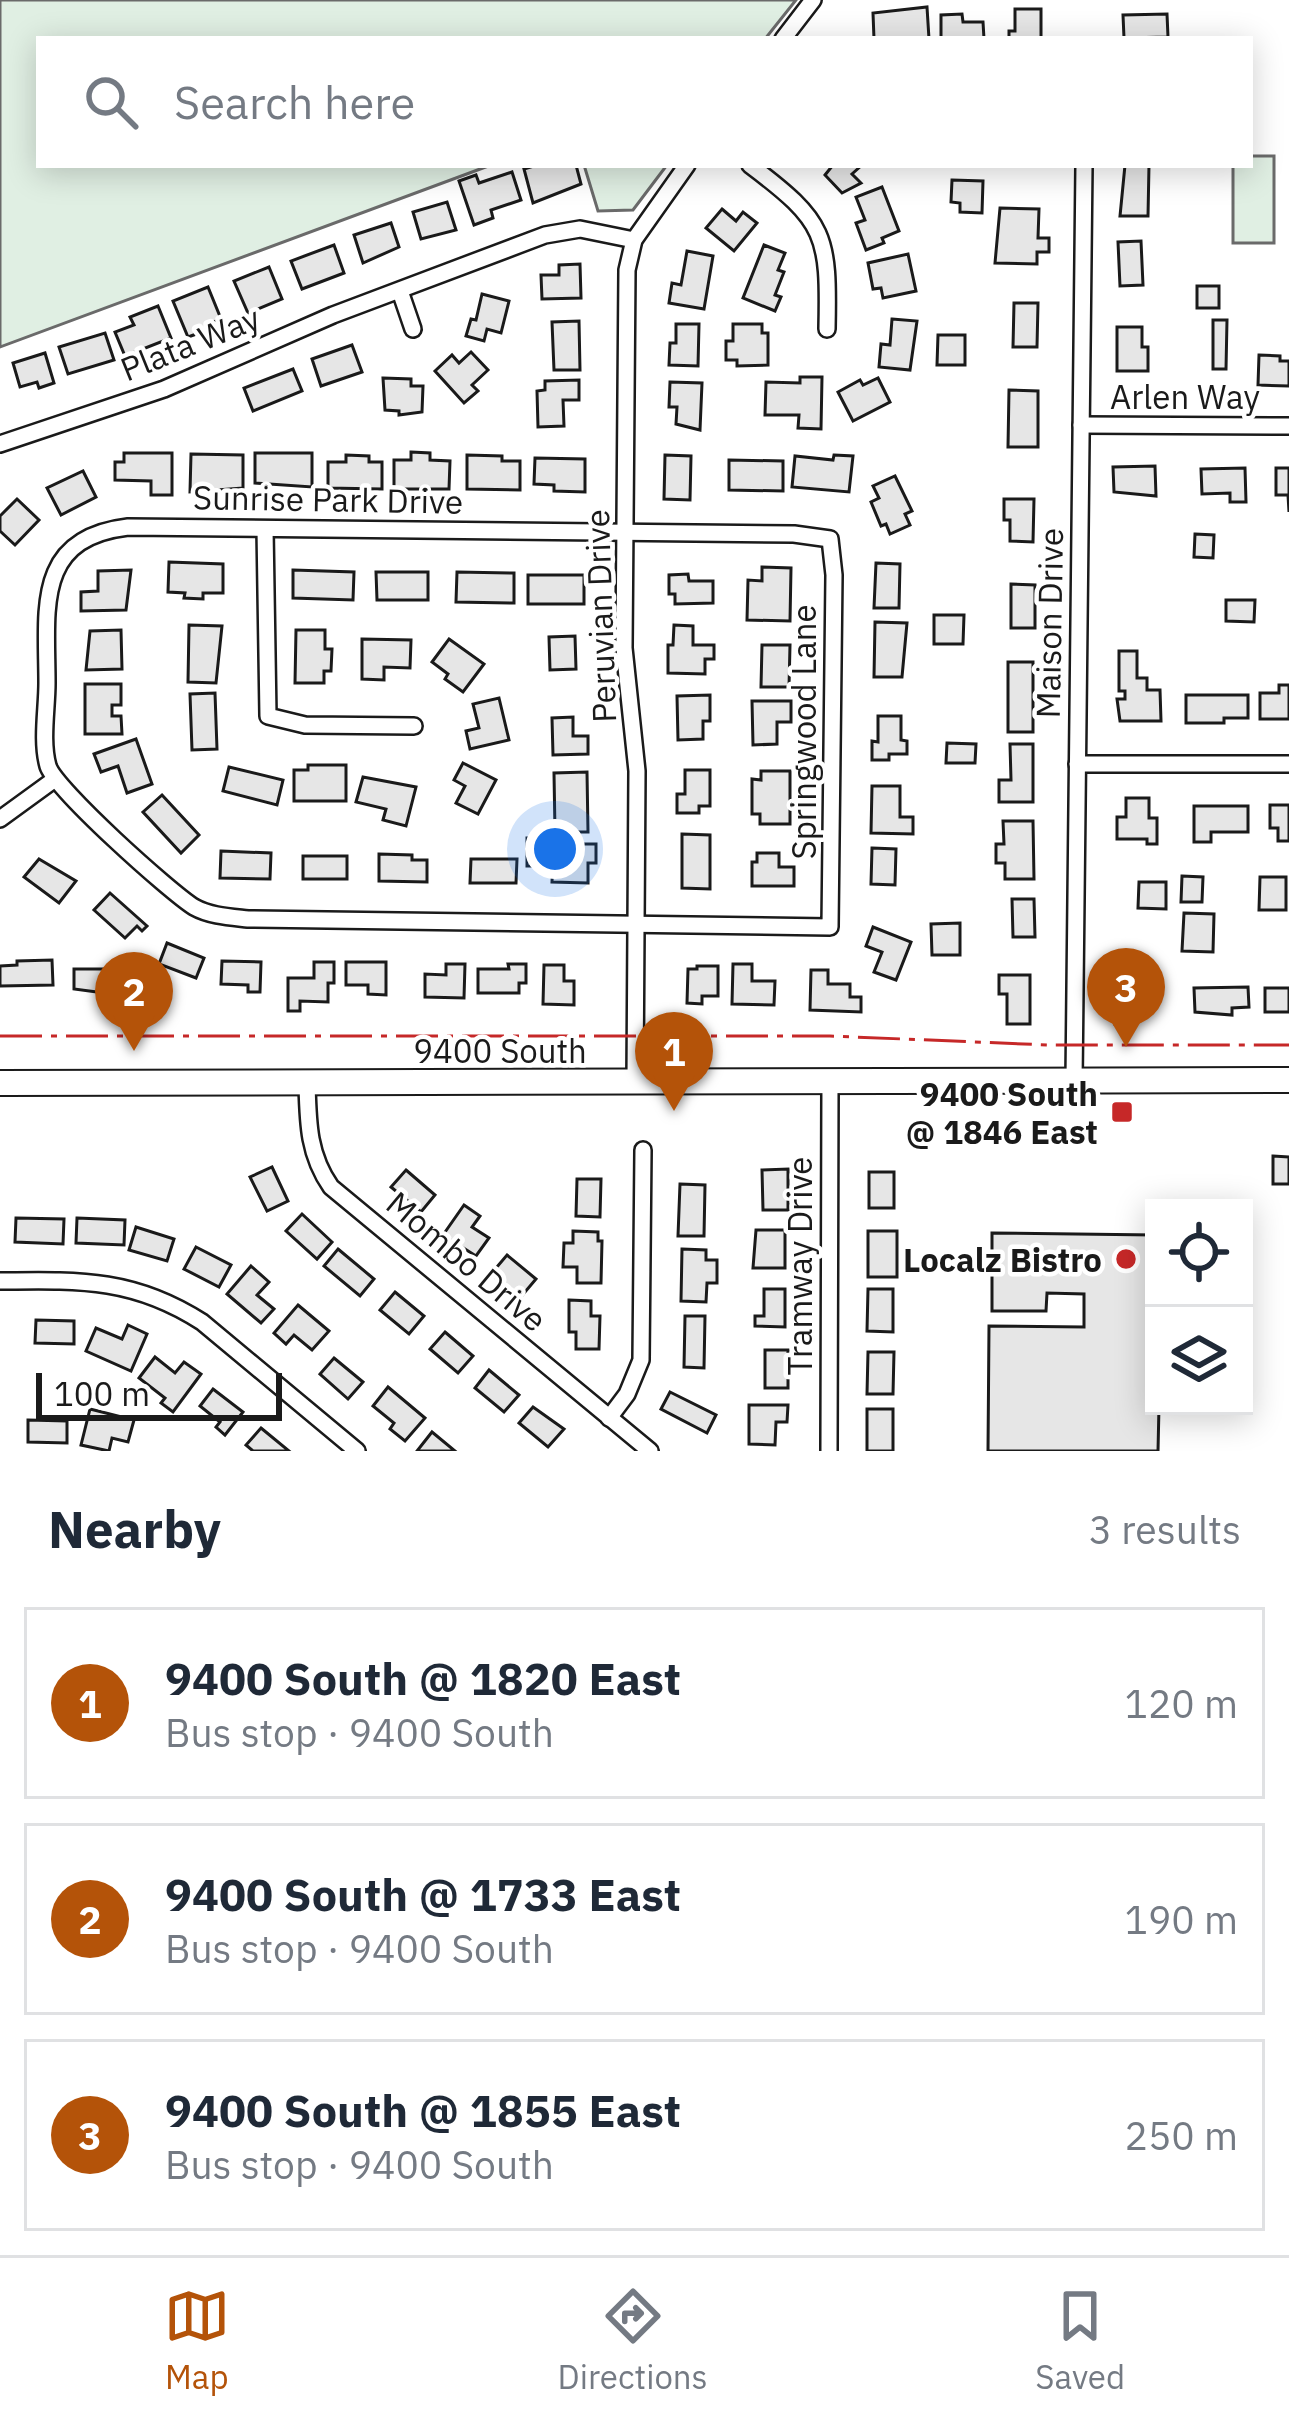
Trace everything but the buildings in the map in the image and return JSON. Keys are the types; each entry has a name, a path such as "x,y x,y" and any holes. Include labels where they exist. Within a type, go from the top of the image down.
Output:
{"main road":[{"name":"9400 South","path":"0,1083 1289,1080"}],"street":[{"path":"785,36 813,0"},
{"name":"Peruvian Drive","path":"635,1083 637,771 624,648 627,270 634,239 685,168"},
{"path":"754,168 800,204 814,222 828,260 827,329"},
{"name":"Maison Drive","path":"1074,1081 1084,168"},
{"name":"Plata Way","path":"0,444 164,389 333,315 562,231 600,230 634,239"},
{"path":"400,291 413,329"},
{"name":"Arlen Way","path":"1081,425 1289,426"},
{"path":"266,529 268,716 305,724 414,726"},
{"name":"Sunrise Park Drive","path":"55,779 46,754 47,611 54,572 81,539 101,530 794,534 830,539"},
{"name":"Springwood Lane","path":"636,923 830,926 834,575 830,539"},
{"path":"1077,764 1289,764"},
{"path":"0,819 55,779 176,893 196,908 222,916 636,923"},
{"name":"Tramway Drive","path":"829,1451 830,1082"},
{"name":"Mombo Drive","path":"308,1083 310,1141 332,1187 650,1451"},
{"path":"609,1418 627,1394 641,1360 643,1150"},
{"path":"0,1280 112,1283 175,1304 357,1451"}],"green space":[{"path":"0,0 796,0 767,36 36,36 36,168 483,168 0,347"},
{"path":"1253,156 1274,156 1274,243 1233,243 1233,168 1253,168"},
{"path":"585,168 665,168 633,210 598,211"}],"power":[{"path":"0,1036 830,1036 1049,1045 1289,1045"}],"place":[{"name":"9400 South @ 1855 East","path":"1126,1047"},
{"name":"9400 South @ 1733 East","path":"134,1051"},
{"name":"9400 South @ 1820 East","path":"674,1111"},
{"name":"9400 South @ 1846 East","path":"1122,1112"},
{"name":"Localz Bistro","path":"1126,1259"}]}
